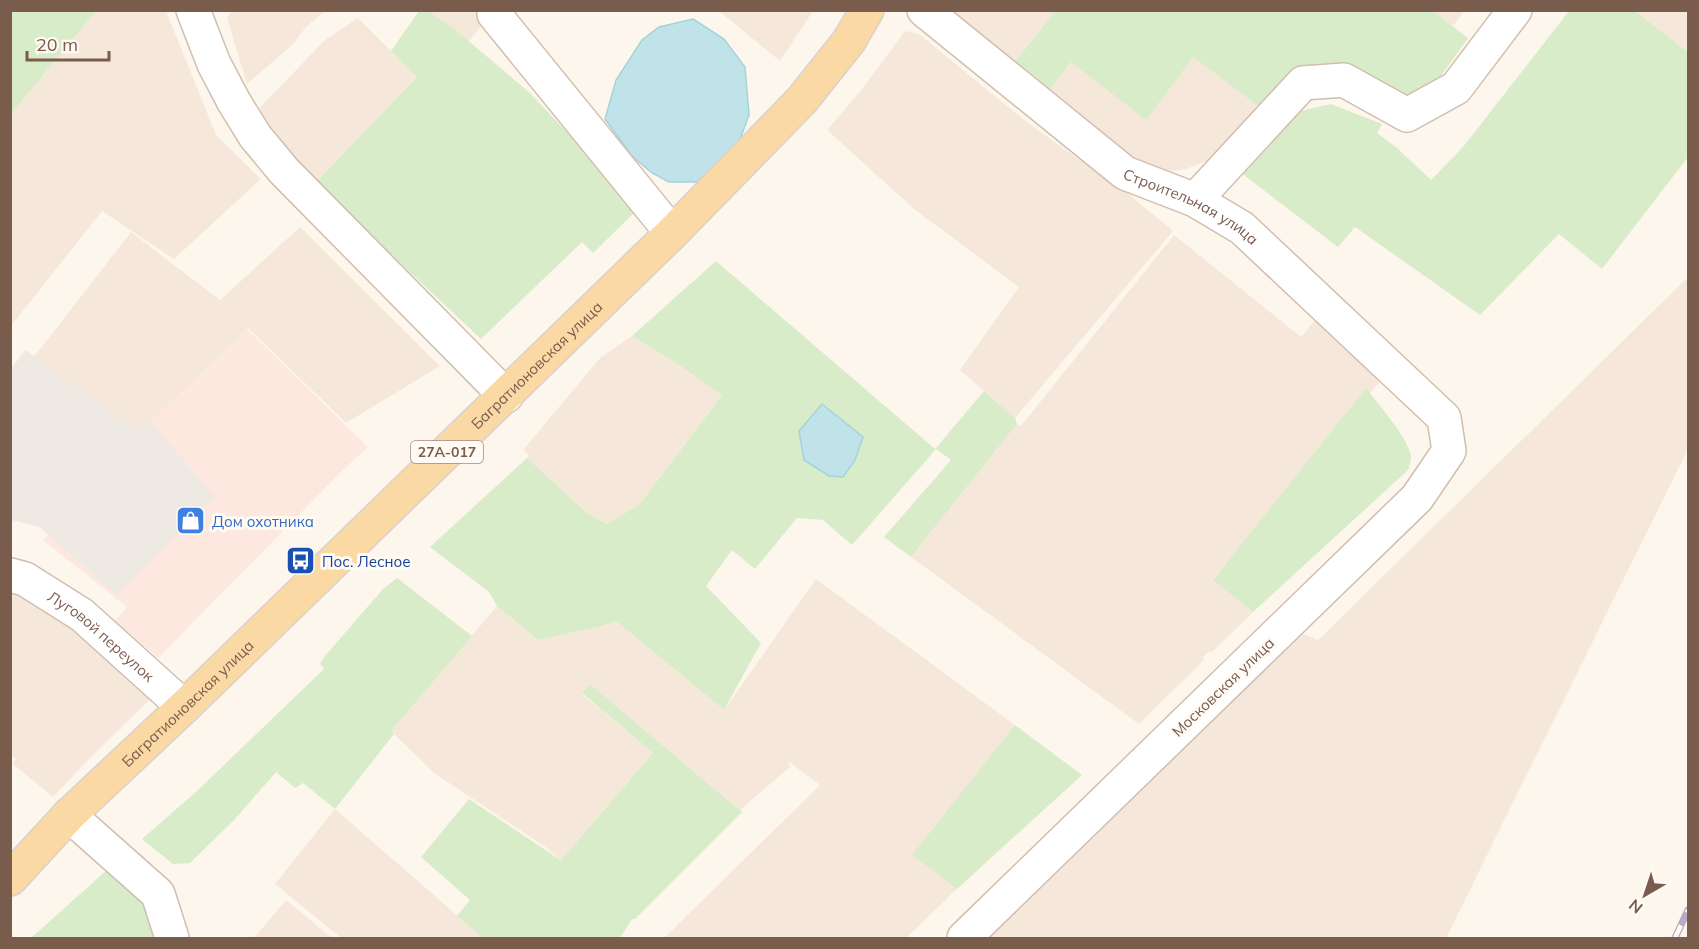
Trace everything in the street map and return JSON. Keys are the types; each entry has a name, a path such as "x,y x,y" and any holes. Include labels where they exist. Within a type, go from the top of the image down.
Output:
{"main road":[{"name":"Багратионовская улица","path":"10,879 69,815 184,707 672,233 802,100 849,41 867,10"}],"street":[{"path":"193,10 214,64 255,136 284,171 506,396"},
{"name":"Строительная улица","path":"924,10 1125,173 1195,200 1242,228 1444,418"},
{"path":"1195,200 1303,83 1344,80 1407,115 1456,88 1515,10"},
{"path":"494,14 672,233"},
{"name":"Московская улица","path":"964,939 1417,498 1449,451 1444,418"},
{"name":"Луговой переулок","path":"10,575 25,579 82,615 184,707"},
{"path":"69,815 158,894 172,939"}],"shaded area":[{"path":"233,10 325,11 306,27 293,44 247,84 227,18"},
{"path":"96,11 166,11 216,135 261,179 174,259 102,211 11,326 11,114"},
{"path":"428,11 494,11 468,42 452,27"},
{"path":"719,11 813,11 780,61"},
{"path":"929,11 1055,11 1007,72"},
{"path":"1433,11 1464,11 1453,26"},
{"path":"1635,11 1688,11 1688,52"},
{"path":"358,18 417,77 315,183 249,119 325,40"},
{"path":"905,31 919,34 1024,120 1078,159 1102,172 1173,231 1015,418 960,370 1019,287 914,209 827,130 862,89"},
{"path":"1193,57 1258,106 1214,158 1186,169 1159,172 1146,169 1040,102 1071,62 1183,69"},
{"path":"300,227 440,366 346,423 248,328 149,424 60,522 10,388 131,232 220,300"},
{"path":"1174,235 1301,337 1321,313 1387,373 1213,579 1253,612 1211,653 1209,651 1203,657 1204,660 1139,724 911,557 1017,424 1021,426"},
{"path":"1688,277 1688,449 1446,938 987,938 1300,633 1318,640"},
{"path":"247,329 368,447 158,658 115,621 127,607 43,540 156,428 150,423"},
{"path":"632,336 722,395 639,505 608,524 587,513 527,458 529,455 523,450 600,358"},
{"path":"25,350 138,431 150,421 215,497 116,595 40,527 11,520 11,369"},
{"path":"816,579 1015,725 913,855 957,889 906,938 664,938 820,785 788,761 790,767 740,810 590,684 582,694 653,753 561,860 544,846 434,773 391,731 497,606 538,640 616,621 724,710"},
{"path":"10,591 19,593 52,611 151,698 53,797 12,763 16,759 11,755"},
{"path":"335,809 483,938 341,938 275,884"},
{"path":"286,900 332,938 254,938"}],"green space":[{"path":"10,11 96,11 11,114"},
{"path":"419,11 428,11 452,27 530,93 592,159 636,211 593,253 582,242 481,339 315,183 417,77 391,51"},
{"path":"1055,11 1433,11 1468,38 1423,101 1405,98 1313,66 1258,106 1193,57 1146,120 1071,62 1040,102 1007,72"},
{"path":"1569,11 1635,11 1688,52 1688,157 1602,269 1559,234 1480,315 1355,227 1338,247 1236,169 1296,112 1331,104 1382,124 1377,133 1396,147 1431,180 1463,147"},
{"path":"716,261 935,449 984,391 1015,418 1017,424 911,557 884,537 951,460 936,449 852,545 823,520 797,518 755,569 732,550 706,586 761,643 724,710 616,621 538,640 497,606 489,592 430,547 527,458 587,513 607,524 639,505 722,395 632,336"},
{"path":"1366,388 1406,444 1411,456 1408,470 1253,612 1213,580"},
{"path":"397,578 472,636 391,731 394,734 335,809 303,783 295,788 277,773 278,770 234,820 190,863 173,864 142,839 197,791 324,669 320,663 325,656 383,589"},
{"path":"590,684 742,812 635,919 632,919 620,938 483,938 457,916 470,900 421,857 469,799 562,861 653,753 582,693"},
{"path":"1015,725 1082,775 957,889 912,855"},
{"path":"127,852 167,938 31,938"}],"water":[{"path":"693,19 724,39 745,67 749,115 736,150 697,182 669,182 652,173 631,155 605,119 616,80 642,40 659,27"},
{"path":"822,404 863,437 855,460 843,477 829,476 804,460 799,431"}],"railway":[{"path":"1675,938 1688,910"}],"place":[{"name":"Дом охотника","path":"191,521"},
{"name":"Пос. Лесное","path":"301,561"}]}
